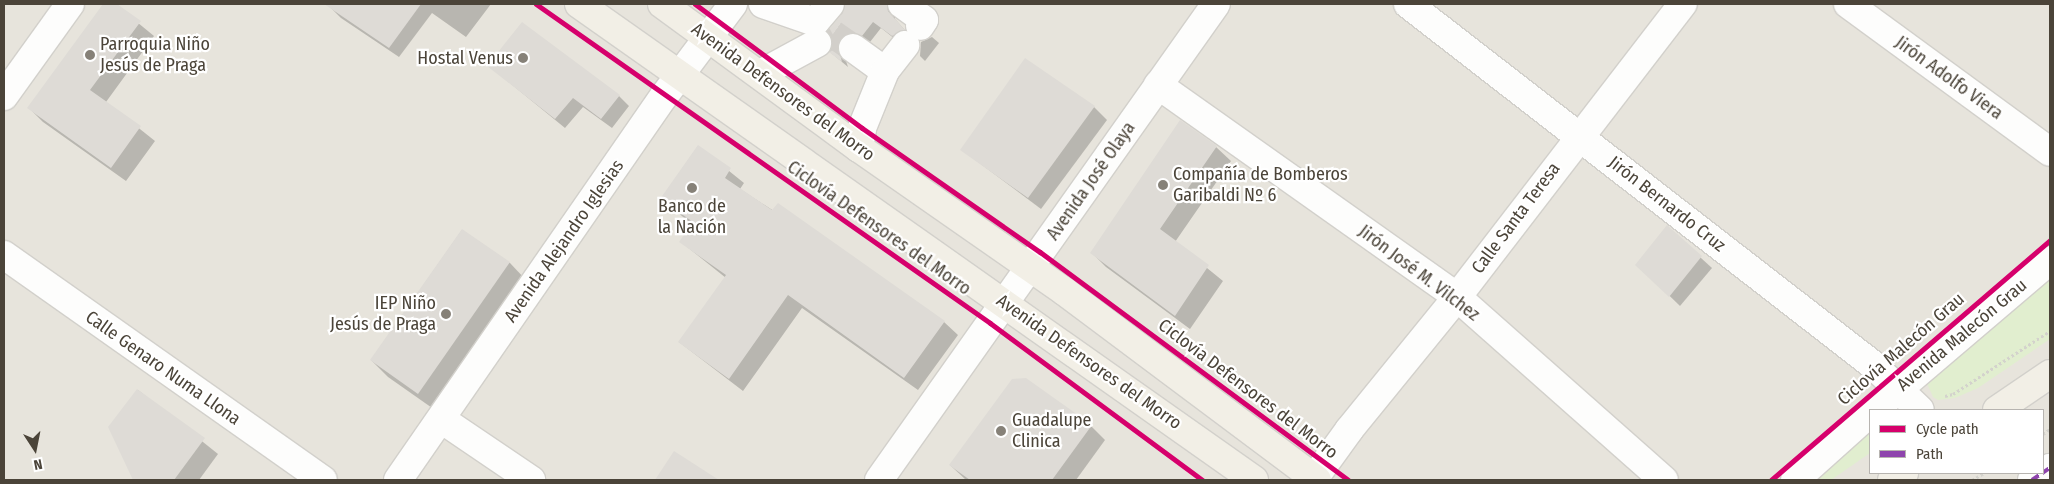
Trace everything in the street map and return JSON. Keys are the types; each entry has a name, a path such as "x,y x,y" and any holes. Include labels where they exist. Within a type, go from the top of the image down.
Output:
{"main road":[{"name":"Avenida Defensores del Morro","path":"579,4 1254,480"},
{"name":"Avenida Defensores del Morro","path":"662,4 859,148 1030,266 1315,480"},
{"path":"1998,409 2050,374"}],"street":[{"path":"4,96 70,4"},
{"name":"Avenida Alejandro Iglesias","path":"398,480 679,75 733,4"},
{"path":"764,4 821,24"},
{"path":"859,148 862,128 885,71 924,20 902,4"},
{"name":"Avenida José Olaya","path":"879,480 1216,4"},
{"name":"Jirón Bernardo Cruz","path":"1408,4 1579,135 1898,388 1919,409"},
{"name":"Calle Santa Teresa","path":"1315,480 1349,430 1457,296 1579,135 1683,4"},
{"name":"Jirón Adolfo Viera","path":"1848,4 2050,152"},
{"path":"760,74 821,24"},
{"path":"853,48 885,71"},
{"name":"Jirón José M. Vilchez","path":"1158,86 1457,296 1664,480"},
{"name":"Calle Genaro Numa Llona","path":"4,255 323,480"},
{"name":"Avenida Malecón Grau","path":"1875,409 2050,260"},
{"path":"1795,480 1869,414"},
{"path":"442,419 531,480"}],"shaded area":[{"path":"4,4 2050,4 2050,480 4,480"}],"green space":[{"path":"2050,271 2050,339 1978,388 1955,398 1938,400 1933,397 1925,379"},
{"path":"1869,430 1869,454 1831,480 1808,480"}],"building":[{"name":"Parroquia Niño Jesús de Praga","path":"103,4 117,4 141,21 90,90 141,126 111,168 27,108"},
{"path":"324,4 421,4 389,48"},
{"path":"845,4 887,4 888,11 905,30 892,36 873,22 862,36 846,34 838,46 842,62 829,52 833,43 827,32 842,14"},
{"path":"522,22 620,95 601,119 573,98 555,119 487,66"},
{"path":"1025,58 1095,106 1028,198 960,150"},
{"name":"Compañía de Bomberos Garibaldi Nº 6","path":"1180,120 1217,146 1160,229 1209,265 1175,316 1090,253"},
{"path":"698,145 731,168 725,178 772,210 778,203 945,321 904,378 788,295 729,379 678,342 726,275 679,242 693,222 660,199"},
{"path":"1667,225 1702,256 1669,297 1635,265"},
{"path":"462,229 510,262 418,394 370,360"},
{"path":"1026,378 1092,425 1052,480 970,480 949,465 1012,379"},
{"path":"137,389 205,438 174,480 133,480 108,427"},
{"path":"674,451 719,480 655,480"}],"tunnel":[{"path":"817,43 833,34 853,48"}],"marked path":[{"path":"2044,472 2050,468"},
{"path":"2032,480 2041,474"}],"cycle path":[{"name":"Ciclovía Defensores del Morro","path":"536,4 990,323 1202,480"},
{"name":"Ciclovía Defensores del Morro","path":"695,4 862,128 1040,252 1348,480"},
{"name":"Ciclovía Malecón Grau","path":"1771,480 2050,240"}],"place":[{"name":"Parroquia Niño Jesús de Praga","path":"90,55"},
{"name":"Hostal Venus","path":"523,58"},
{"name":"Compañía de Bomberos Garibaldi Nº 6","path":"1163,185"},
{"name":"Banco de la Nación","path":"692,188"},
{"name":"IEP Niño Jesús de Praga","path":"446,314"},
{"name":"Guadalupe Clinica","path":"1001,431"}]}
